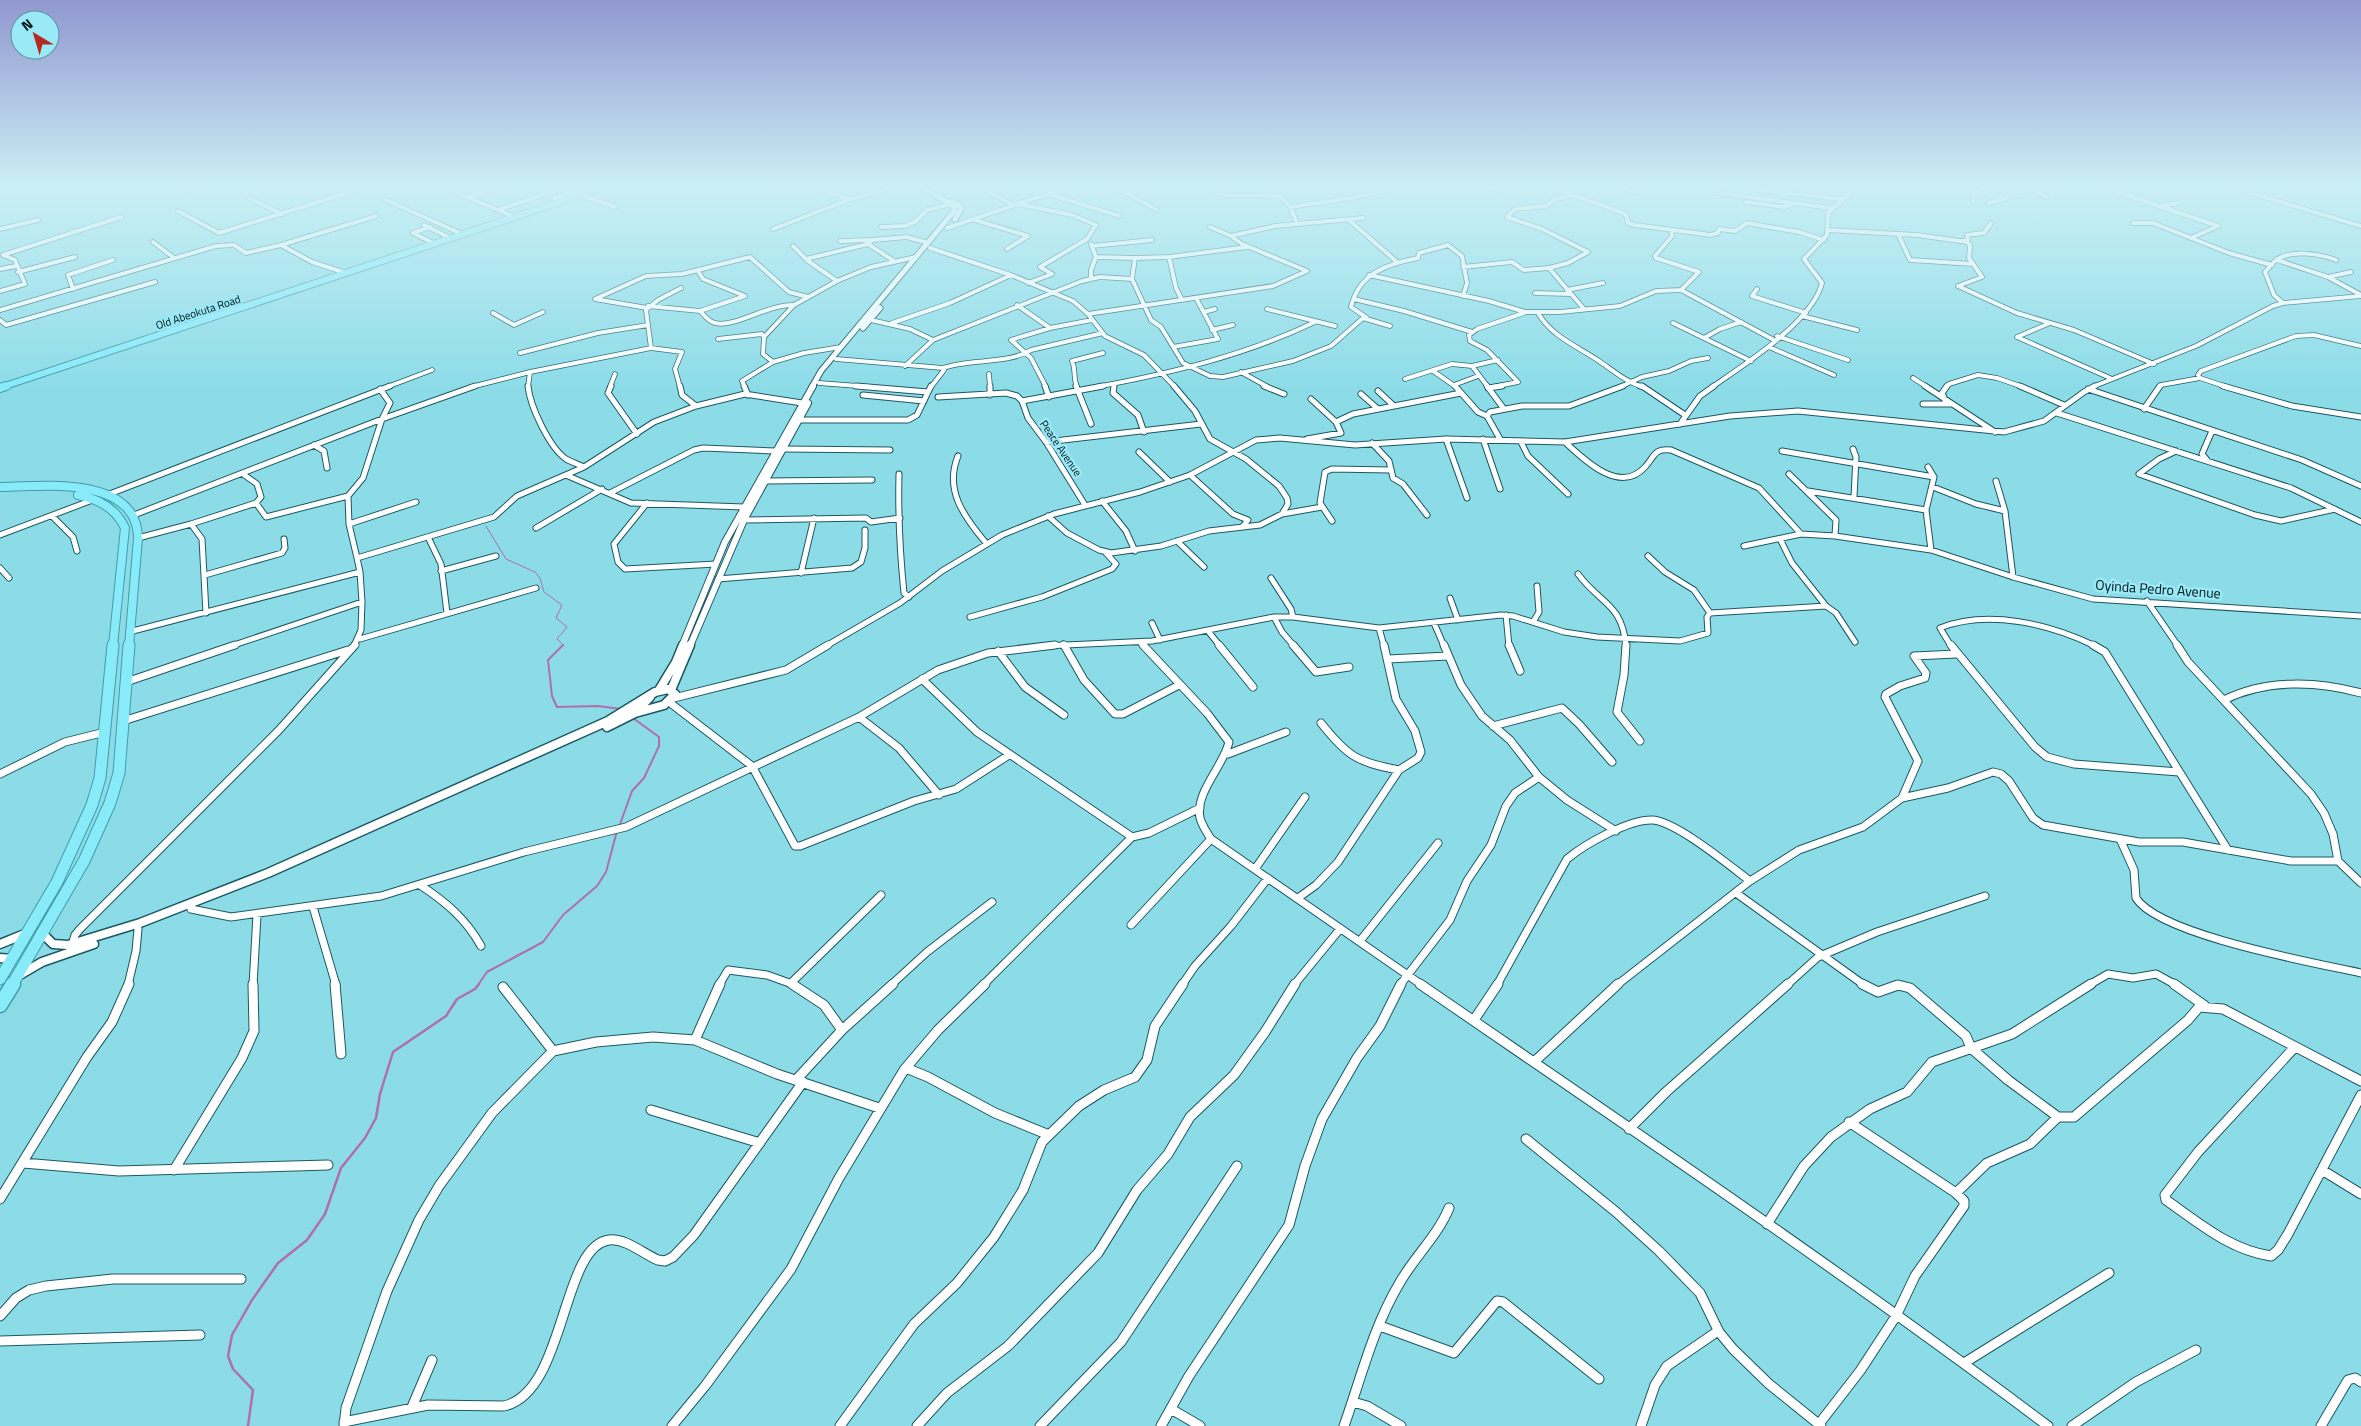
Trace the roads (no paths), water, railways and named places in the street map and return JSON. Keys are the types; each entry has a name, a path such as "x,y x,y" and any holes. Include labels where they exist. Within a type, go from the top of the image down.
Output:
{"highway":[{"name":"Old Abeokuta Road","path":"0,388 403,255"},
{"path":"0,487 82,488 107,495 128,507 134,515 138,538 119,774 110,803 84,861 0,1005"},
{"path":"0,492 73,494 95,499 114,510 125,528 106,732 100,778 93,807 60,879 0,979"},
{"path":"116,628 130,628"}],"street":[{"path":"0,291 25,284 18,272 15,260 2,255"},
{"path":"170,255 174,258"},
{"path":"0,310 187,255"},
{"path":"298,255 312,262 346,273"},
{"path":"802,255 837,281"},
{"path":"806,259 824,255"},
{"path":"884,255 894,261"},
{"path":"16,977 48,960 191,909 297,866 629,713 659,690 676,662 716,564 744,508 821,371 919,255"},
{"path":"671,697 718,579 744,520 819,383 836,359 871,320 922,255"},
{"path":"953,255 1010,275 1073,301 1088,314 1103,333 1144,355 1195,410 1210,439 1246,459 1279,486 1287,498 1288,504 1282,514"},
{"path":"1028,283 1052,274 1040,267 1061,255"},
{"path":"1091,278 1091,270 1096,257 1135,258 1188,255"},
{"path":"1088,314 1144,304 1273,286 1307,271 1266,255"},
{"path":"1388,255 1397,262"},
{"path":"1390,326 1367,318 1351,309 1350,304 1354,299 1354,293 1360,283 1369,275 1397,262 1418,258 1419,255"},
{"path":"1460,255 1462,256 1467,283 1462,296"},
{"path":"1463,267 1512,262 1524,270 1549,268 1568,263 1583,255"},
{"path":"1656,255 1656,258 1699,272 1681,290"},
{"path":"1680,424 1700,396 1770,346 1776,338 1804,315 1821,296 1822,283 1804,259 1809,255"},
{"path":"1906,255 1910,260 1973,264"},
{"path":"1968,255 1982,277 1960,284 1960,287 2017,313 2074,330 2154,364"},
{"path":"2234,255 2272,265"},
{"path":"2283,303 2274,295 2266,272 2277,260 2288,256 2320,255 2336,260"},
{"path":"18,272 75,257"},
{"path":"773,362 763,354 764,336 794,304 863,269 916,257"},
{"path":"1169,257 1176,288 1182,300"},
{"path":"698,271 704,279 745,296 700,310 647,307 595,299 646,276 675,275 698,271 736,260 753,258 789,292 808,297"},
{"path":"1135,258 1132,278 1151,320 1161,327 1179,359 1190,368 1216,377 1290,362 1326,348 1360,320 1367,318"},
{"path":"73,289 68,275 113,260"},
{"path":"2277,260 2328,277 2361,295"},
{"path":"0,269 16,266"},
{"path":"1549,268 1584,309"},
{"path":"2328,277 2351,272"},
{"path":"892,324 913,314 950,303 1010,275"},
{"path":"1369,275 1489,301 1525,312 1538,313 1620,306 1656,291 1681,290 1727,312 1756,330 1848,360"},
{"path":"906,366 933,340 1017,305 1091,278 1132,278"},
{"path":"0,320 6,325 154,282"},
{"path":"1567,290 1603,283"},
{"path":"647,307 681,288"},
{"path":"1757,289 1752,296 1804,315 1857,330"},
{"path":"1535,293 1570,294"},
{"path":"41,932 49,943 56,946 72,945 140,923 268,873 629,713 671,697 786,670 909,597 942,571 986,543 1048,516 1190,475 1216,463 1233,451 1256,440 1303,440 1325,444 1446,438 1565,442 1660,429 1730,416 1798,411 1996,433 2029,427 2057,413 2064,405 2088,389 2110,378 2154,364 2196,346 2283,303 2361,295"},
{"path":"1173,347 1216,341 1218,339 1196,298"},
{"path":"1354,299 1404,311 1472,332 1525,312"},
{"path":"700,310 712,321 722,323 774,305 794,304"},
{"path":"1017,305 1050,328"},
{"path":"647,307 650,348"},
{"path":"1204,312 1215,309"},
{"path":"1267,309 1335,326"},
{"path":"493,313 514,325 543,312"},
{"path":"1538,313 1546,326 1569,344 1598,360 1629,384 1643,387"},
{"path":"871,320 892,324 933,340"},
{"path":"1050,396 1041,373 1027,352 1011,340 1050,328 1092,320"},
{"path":"938,397 1012,394 1022,401 1114,386 1190,368 1273,342 1315,322"},
{"path":"1704,338 1720,329 1741,322"},
{"path":"1673,323 1750,361"},
{"path":"2050,323 2017,337 2110,378"},
{"path":"520,352 598,332 648,325"},
{"path":"1212,330 1233,325"},
{"path":"1756,330 1765,331"},
{"path":"1472,332 1469,335 1470,341 1487,350 1518,383 1488,388"},
{"path":"836,359 943,368 954,364 1021,356 1027,352 1103,333"},
{"path":"718,339 750,334 764,336"},
{"path":"2200,378 2198,375 2201,371 2296,336 2314,336 2361,346"},
{"path":"1770,346 1834,375"},
{"path":"748,395 742,381 773,362 804,353 841,347"},
{"path":"134,515 382,419 476,386 530,372 650,348 682,352 675,369 682,395 696,406"},
{"path":"1091,424 1073,378 1074,366 1072,360 1103,353"},
{"path":"1433,371 1454,385 1481,414 1487,415 1504,409 1522,406 1569,406 1636,380 1708,358"},
{"path":"1405,379 1452,364 1471,365 1498,360"},
{"path":"1471,365 1504,409"},
{"path":"799,420 908,420 917,415 934,381 942,374 943,368"},
{"path":"107,495 432,370"},
{"path":"530,372 528,389 534,407 550,438 558,451 567,459 584,467"},
{"path":"1240,372 1257,383 1284,394"},
{"path":"616,374 608,393 636,434"},
{"path":"990,374 990,395"},
{"path":"1945,400 1942,393 1949,384 1962,383 1979,375 2012,384 2064,405"},
{"path":"1454,385 1478,376"},
{"path":"1913,378 1996,433"},
{"path":"2144,409 2161,385 2200,378 2292,406 2361,417"},
{"path":"1636,380 1643,387 1685,415"},
{"path":"819,383 928,392"},
{"path":"1114,386 1113,393 1138,415 1144,432"},
{"path":"256,503 266,517 348,496 363,478 382,419 390,403 380,389"},
{"path":"2088,389 2212,431 2297,456 2330,469 2361,486"},
{"path":"1378,391 1393,405"},
{"path":"1336,422 1353,414 1461,393"},
{"path":"1361,394 1378,409"},
{"path":"357,558 494,517 517,496 584,467 654,422 696,406 748,395 802,403"},
{"path":"863,395 924,401"},
{"path":"1303,440 1341,433 1336,422 1311,400"},
{"name":"Peace Avenue","path":"1022,401 1028,418 1046,442 1085,505"},
{"path":"1923,404 1952,404"},
{"path":"2057,413 2291,488 2361,522"},
{"path":"1487,415 1500,439"},
{"path":"1046,442 1201,424"},
{"path":"2192,457 2202,454 2212,431"},
{"path":"1446,438 1467,498"},
{"path":"1482,439 1488,451 1494,480 1500,489"},
{"path":"1521,442 1528,456 1568,494"},
{"path":"1565,442 1577,453 1611,476 1621,480 1627,479 1641,471 1650,463 1654,452 1662,449 1671,450 1759,488 1802,534"},
{"path":"1372,443 1389,461 1393,478 1403,484 1427,515"},
{"path":"314,445 324,451 327,468"},
{"path":"610,493 694,450 703,448 775,451"},
{"path":"783,448 890,450"},
{"path":"1853,449 1856,463 1854,497"},
{"path":"1782,451 1934,477"},
{"path":"2176,451 2159,459 2140,474 2148,479 2217,503 2280,521 2310,513 2336,509"},
{"path":"1139,452 1170,482"},
{"path":"2202,454 2207,461"},
{"path":"958,456 953,472 958,507 986,543"},
{"path":"1744,546 1802,534 1835,536 1931,550 1926,510 1934,477 1928,467"},
{"path":"1332,522 1320,503 1324,476 1328,470 1390,470"},
{"path":"138,538 191,524 256,503 261,496 256,484 243,474"},
{"path":"899,474 902,573 904,593 909,597"},
{"path":"1789,474 1836,520 1835,536"},
{"path":"566,475 631,503 744,508"},
{"path":"1190,475 1233,514 1248,520 1243,526"},
{"path":"765,481 872,480"},
{"path":"1996,481 2005,511 2013,577"},
{"path":"1933,487 1976,504 2005,511"},
{"path":"536,528 602,490"},
{"path":"1808,492 1854,497 1926,510"},
{"path":"348,496 349,524 360,572 363,619 360,639"},
{"path":"0,535 95,499"},
{"path":"1102,501 1133,543 1135,551"},
{"path":"349,524 416,502"},
{"path":"647,503 614,544 621,566 636,568 716,564"},
{"path":"1106,553 1135,551 1197,534 1260,525 1282,514 1322,507"},
{"path":"52,516 73,537 77,552"},
{"path":"970,617 1008,609 1070,588 1112,569 1116,564 1106,553 1067,534 1048,516"},
{"path":"801,573 814,518"},
{"path":"744,520 866,518 871,522 900,518"},
{"path":"191,524 202,539 206,613"},
{"path":"718,579 846,569 860,565 865,548 865,530"},
{"path":"428,537 446,589 447,614"},
{"path":"205,575 282,553 285,548 284,539"},
{"path":"1780,539 1792,562 1826,606 1836,613 1855,642"},
{"path":"1177,541 1204,566"},
{"name":"Oyinda Pedro Avenue","path":"1931,550 2013,577 2093,599 2361,616"},
{"path":"441,571 496,556"},
{"path":"1648,556 1665,572 1694,590 1710,613"},
{"path":"0,568 9,578"},
{"path":"130,628 206,613 360,572"},
{"path":"1578,574 1589,589 1618,613 1625,638 1626,666 1617,712 1640,741"},
{"path":"1271,578 1291,609 1293,617"},
{"path":"1533,622 1539,612 1538,586"},
{"path":"72,945 75,935 80,929 280,730 360,639 536,588"},
{"path":"1450,598 1458,620"},
{"path":"2146,601 2188,662 2224,700 2236,716 2276,754 2311,794 2324,813 2333,834 2338,861 2361,883"},
{"path":"126,682 362,602"},
{"path":"1710,613 1826,606"},
{"path":"191,909 204,914 231,918 381,896 524,852 626,827 859,717 922,679 963,660 998,651 1063,644 1160,640 1208,632 1274,617 1293,617 1379,628 1506,615 1564,632 1597,637 1673,641 1705,635 1709,631 1707,617 1710,613"},
{"path":"1506,615 1510,650 1520,671"},
{"path":"1274,617 1282,632 1316,672 1349,666"},
{"path":"2179,772 2074,764 2047,757 2035,747 1956,654 1940,628 1973,619 2041,629 2090,642 2105,652 2228,850"},
{"path":"1152,623 1160,640"},
{"path":"1434,623 1471,701 1493,726 1510,740 1539,777 1567,800 1616,831"},
{"path":"1298,898 1316,885 1348,850 1354,836 1399,770 1418,758 1421,752 1415,731 1396,699 1388,659 1379,628"},
{"path":"1208,632 1253,687"},
{"path":"1140,642 1179,685 1208,713 1230,742 1228,754 1207,789 1200,808 1200,820 1212,839 1767,1224 1964,1363 2048,1426"},
{"path":"1063,644 1084,680 1115,714 1123,714 1130,711 1154,696 1179,685"},
{"path":"123,721 349,650"},
{"path":"998,651 1026,687 1064,715"},
{"path":"1902,798 1918,760 1886,694 1900,686 1925,678 1926,673 1914,656 1956,654"},
{"path":"1388,659 1448,656"},
{"path":"922,679 977,732 1132,837"},
{"path":"2224,700 2233,694 2258,688 2303,683 2329,685 2361,692"},
{"path":"659,690 671,697 752,766 795,846 800,846 908,803 956,790 1009,755"},
{"path":"1493,726 1562,708 1568,710 1612,762"},
{"path":"859,717 899,748 939,795"},
{"path":"1321,723 1343,751 1352,758 1371,765 1399,770"},
{"path":"0,774 56,746 87,735 106,732"},
{"path":"1228,754 1286,732"},
{"path":"1534,1062 1622,980 1736,893 1750,880 1799,850 1863,826 1902,798 1948,788 1980,776 1997,773 2009,781 2039,824 2120,839 2183,842 2291,861 2338,861"},
{"path":"1161,1426 1189,1376 1289,1224 1305,1166 1322,1119 1357,1058 1380,1026 1398,986 1450,920 1467,881 1491,845 1506,806 1515,793 1539,777"},
{"path":"1255,869 1305,797"},
{"path":"672,1426 705,1386 791,1269 879,1108 906,1068 938,1030 1132,837 1149,833 1200,808"},
{"path":"1474,1020 1508,968 1566,860 1583,846 1646,820 1662,821 1750,880"},
{"path":"1131,925 1212,839"},
{"path":"2120,839 2134,868 2132,883 2135,897 2140,905 2183,927 2264,951 2361,973"},
{"path":"1360,941 1438,843"},
{"path":"840,1426 914,1324 957,1283 994,1238 1023,1190 1042,1142 1079,1106 1104,1090 1135,1077 1147,1060 1155,1026 1195,966 1268,878"},
{"path":"420,885 454,907 472,928 481,946"},
{"path":"1736,893 1821,956 1878,992 1898,986 1910,988 1966,1036 1971,1048 2008,1080 2058,1117 2074,1117 2188,1020 2199,1007 2205,1006 2223,1009 2294,1048 2361,1081"},
{"path":"792,982 842,931 881,895"},
{"path":"1629,1129 1666,1092 1821,956 1877,932 1985,896"},
{"path":"879,1108 850,1100 800,1081 695,1040 653,1037 596,1042 553,1051 492,1113 439,1186 419,1220 387,1291 346,1408 344,1424 392,1410 412,1407 442,1404 485,1406 513,1404 531,1391 545,1364 575,1284 587,1260 600,1244 610,1240 633,1246 655,1260 666,1261 675,1257 704,1223 760,1143 800,1081 842,1030 927,952 992,902"},
{"path":"313,907 337,989 341,1054"},
{"path":"174,1170 242,1058 254,1031 253,960 257,915"},
{"path":"0,1199 84,1061 115,1016 130,979 138,946 138,928"},
{"path":"917,1426 947,1393 1008,1346 1098,1254 1137,1190 1168,1154 1190,1117 1234,1075 1292,987 1340,929"},
{"path":"0,944 27,932"},
{"path":"0,958 12,959"},
{"path":"695,1040 724,974 728,970 752,972 792,982 825,1005 842,1030"},
{"path":"1767,1224 1804,1166 1831,1137 1849,1122 1907,1092 1932,1062 2012,1034 2108,974 2133,978 2156,974 2171,981 2205,1006"},
{"path":"503,987 553,1051"},
{"path":"2294,1048 2198,1152 2165,1198 2230,1242 2258,1255 2272,1256 2288,1234 2361,1095"},
{"path":"906,1068 928,1077 995,1114 1049,1135"},
{"path":"651,1110 760,1143"},
{"path":"1956,1192 1987,1163 2030,1144 2058,1117"},
{"path":"1526,1139 1597,1194 1646,1237 1702,1295 1718,1331 1738,1355 1820,1425 1860,1371 1896,1316 1915,1276 1943,1239 1964,1206 1964,1201 1956,1192 1849,1122"},
{"path":"23,1163 119,1171 328,1165"},
{"path":"1040,1426 1121,1342 1218,1198 1237,1166"},
{"path":"2322,1170 2361,1194"},
{"path":"1344,1426 1380,1326 1399,1282 1417,1255 1444,1223 1449,1208"},
{"path":"1964,1363 2109,1272"},
{"path":"0,1316 16,1298 29,1290 46,1286 113,1279 241,1279"},
{"path":"1380,1326 1454,1353 1497,1301 1502,1302 1584,1364 1599,1380"},
{"path":"1641,1426 1655,1385 1667,1366 1718,1331"},
{"path":"0,1342 200,1335"},
{"path":"2072,1426 2142,1378 2196,1350"},
{"path":"412,1407 432,1360"},
{"path":"2321,1426 2348,1380 2354,1378 2361,1382"},
{"path":"1353,1402 1367,1406 1401,1426"},
{"path":"1171,1409 1200,1426"}],"waterway":[{"path":"486,526 506,559 535,572 540,578 544,592 562,605 556,618 567,627 557,639 563,645"},
{"path":"563,645 548,660 552,696 557,707 598,706 621,709"},
{"path":"619,827 632,791 644,778 659,746 659,737 633,718"},
{"path":"478,985 487,972 543,942 563,915 597,886 606,872 617,831"},
{"path":"248,1426 253,1390 233,1369 228,1356 232,1335 252,1300 278,1263 307,1240 325,1214 341,1168 365,1138 376,1118 380,1094 393,1052 446,1016 457,999 475,989 479,984"}]}
